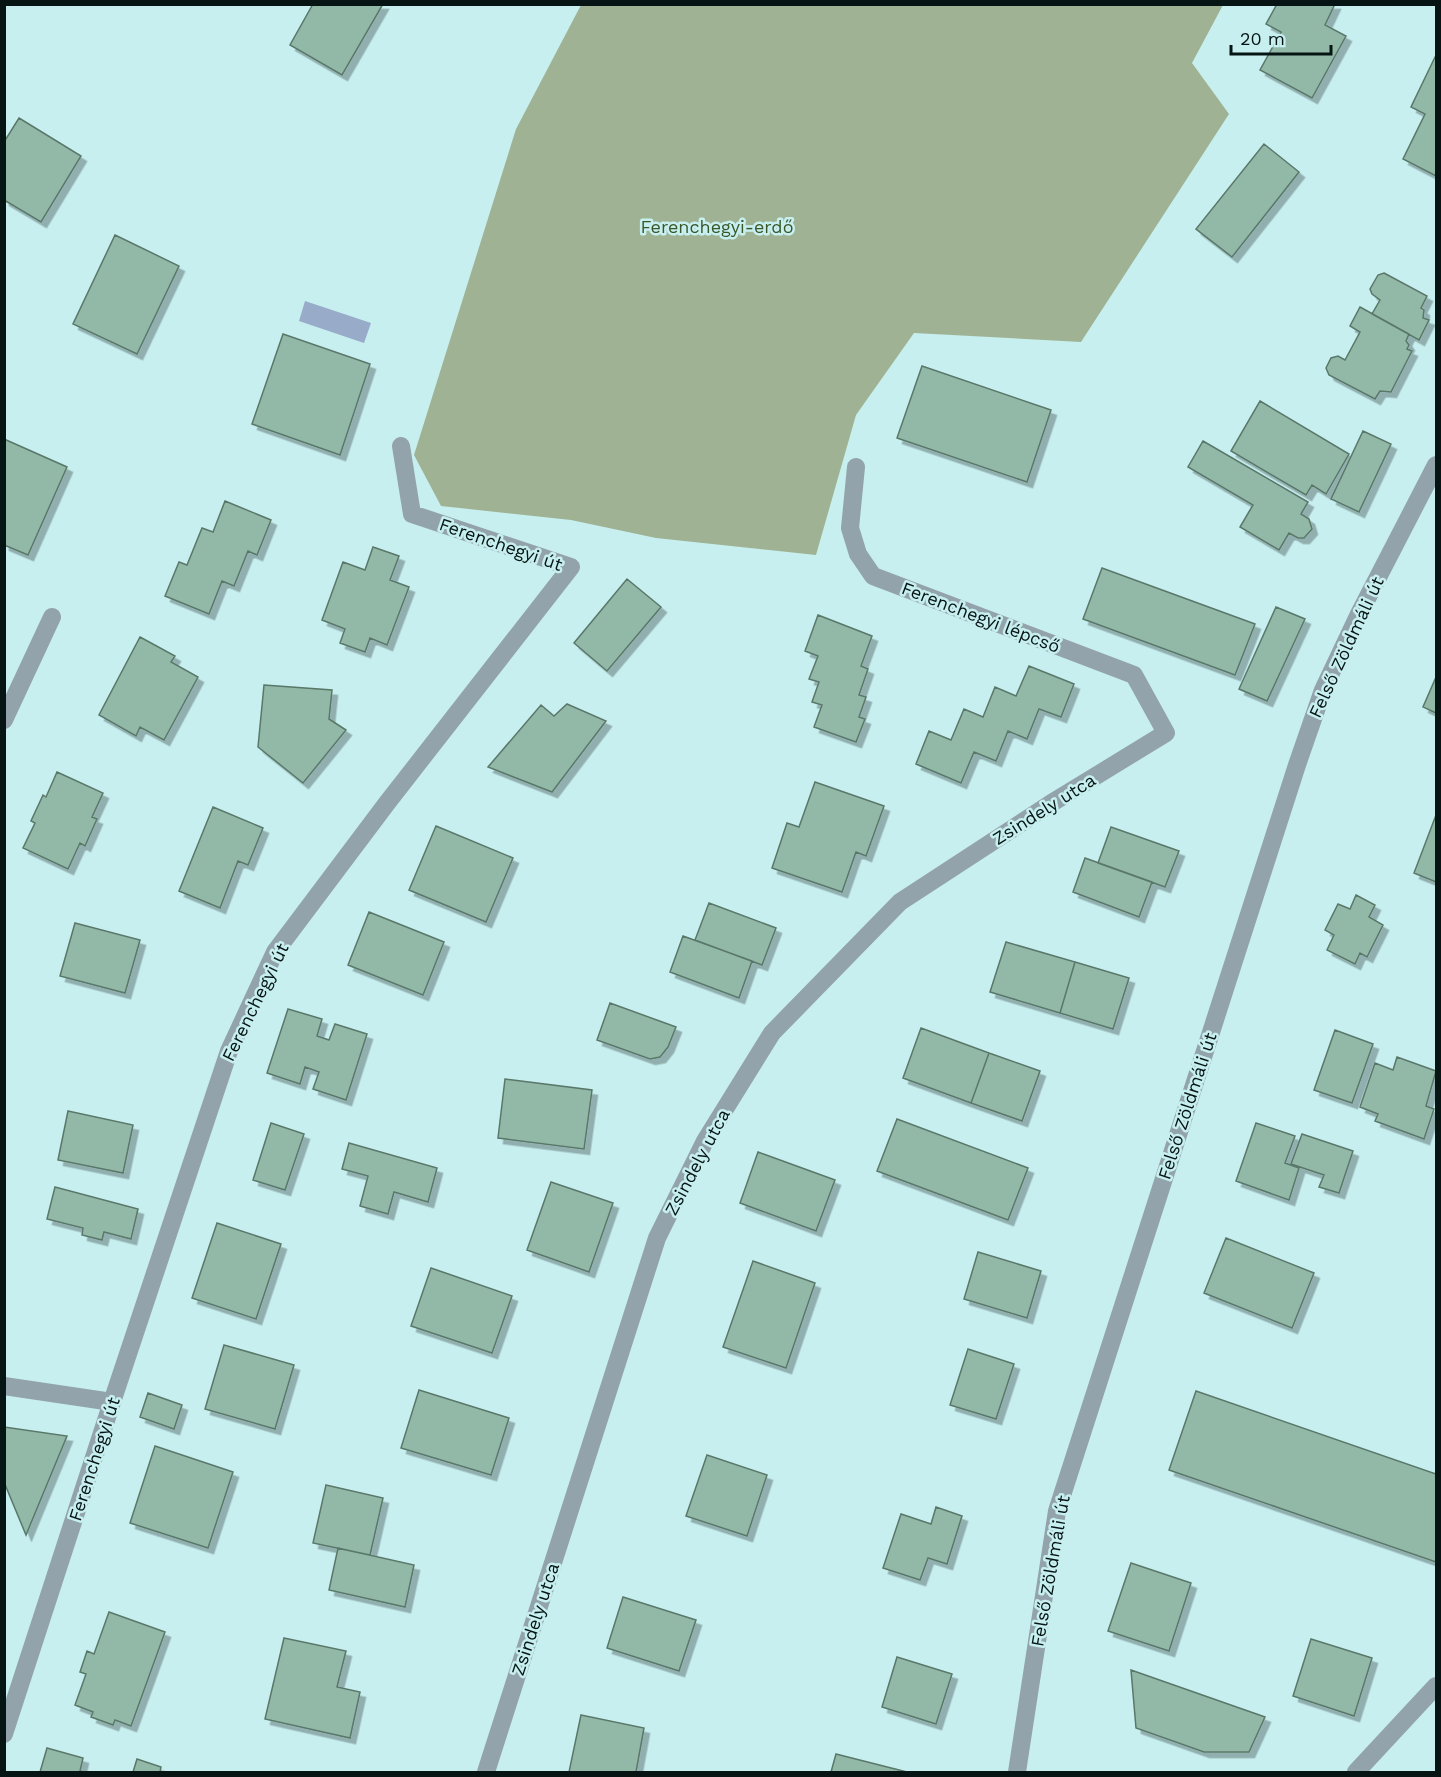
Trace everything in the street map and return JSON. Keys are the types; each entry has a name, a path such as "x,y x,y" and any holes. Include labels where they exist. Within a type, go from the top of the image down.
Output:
{"street":[{"name":"Ferenchegyi út","path":"4,1734 229,1051 275,952 387,803 571,567 412,514 401,446"},
{"name":"Felső Zöldmáli út","path":"1017,1773 1057,1511 1323,690 1358,616 1437,465"},
{"name":"Ferenchegyi lépcső","path":"856,467 850,528 858,554 873,576 1134,675 1166,733"},
{"path":"4,720 52,617"},
{"name":"Zsindely utca","path":"486,1773 657,1238 705,1141 772,1034 900,902 1050,804 1166,733"},
{"path":"4,1386 112,1402"},
{"path":"1356,1773 1437,1686"}],"green space":[{"name":"Ferenchegyi-erdő","path":"581,5 1223,5 1192,63 1229,114 1081,342 914,333 856,415 816,555 656,538 571,520 441,506 414,455 516,129"}],"water":[{"path":"305,301 371,323 364,343 299,321"}],"building":[{"path":"313,4 383,4 342,75 290,45"},
{"path":"1277,4 1335,4 1325,25 1346,36 1312,98 1260,70 1281,32 1266,24"},
{"path":"1436,55 1436,176 1403,159 1425,114 1411,107"},
{"path":"19,118 81,156 41,222 4,200 4,142"},
{"path":"1264,144 1299,172 1232,257 1196,229"},
{"path":"115,235 179,266 137,354 73,324"},
{"path":"1384,273 1427,296 1421,308 1424,310 1423,318 1429,320 1419,340 1372,314 1380,300 1372,294 1370,289 1378,275"},
{"path":"1360,307 1409,334 1406,341 1409,345 1407,349 1412,351 1391,392 1380,391 1375,399 1329,375 1326,368 1331,358 1338,356 1345,360 1360,332 1350,326"},
{"path":"283,334 370,364 340,455 252,424"},
{"path":"922,366 1051,410 1027,482 897,438"},
{"path":"1260,401 1349,454 1326,494 1312,485 1306,495 1231,451"},
{"path":"1363,431 1391,444 1359,512 1331,499"},
{"path":"4,439 67,467 28,555 4,545"},
{"path":"1203,441 1308,502 1301,514 1309,519 1312,529 1304,538 1298,538 1289,533 1279,550 1240,527 1253,505 1188,467"},
{"path":"225,501 271,520 257,555 248,551 234,586 222,581 209,614 165,596 179,562 187,565 202,528 213,532"},
{"path":"373,547 399,556 390,580 409,587 387,645 370,638 365,652 340,643 345,629 322,620 343,562 365,570"},
{"path":"1102,568 1255,624 1235,675 1083,619"},
{"path":"627,579 661,607 607,671 574,643"},
{"path":"1276,607 1305,619 1267,701 1239,689"},
{"path":"818,615 872,636 861,666 868,669 859,695 866,697 859,717 865,719 856,742 814,727 822,705 812,702 819,682 809,679 818,656 805,651"},
{"path":"140,637 175,656 171,662 198,677 164,740 140,727 136,736 99,715"},
{"path":"1029,666 1074,684 1061,717 1039,709 1027,739 1008,731 996,761 974,752 961,783 916,764 929,731 951,740 964,709 983,717 995,687 1016,696"},
{"path":"1436,677 1436,713 1423,707"},
{"path":"264,685 332,690 329,719 346,730 303,783 258,747"},
{"path":"567,704 606,721 552,792 488,767 541,705 554,716"},
{"path":"57,772 103,793 92,817 97,819 85,846 80,843 68,869 23,848 35,823 31,821 43,795 46,797"},
{"path":"815,782 884,806 866,856 856,852 842,892 772,868 787,823 799,827"},
{"path":"213,807 263,828 248,865 238,861 220,908 179,891"},
{"path":"1436,815 1436,882 1414,873"},
{"path":"436,826 513,858 486,922 409,890"},
{"path":"1111,827 1179,851 1165,887 1098,863"},
{"path":"1085,858 1152,882 1139,917 1073,892"},
{"path":"1356,895 1375,905 1369,917 1383,925 1367,957 1360,953 1355,964 1327,950 1334,935 1325,930 1338,904 1350,909"},
{"path":"709,903 776,928 762,965 695,940"},
{"path":"369,912 444,942 423,995 348,965"},
{"path":"75,923 140,940 125,993 60,976"},
{"path":"683,936 752,961 739,998 670,972"},
{"path":"1006,942 1075,962 1060,1013 990,992"},
{"path":"1075,962 1129,978 1113,1029 1060,1013"},
{"path":"610,1003 676,1027 668,1047 660,1057 650,1059 597,1040"},
{"path":"288,1009 322,1019 317,1036 329,1040 335,1024 367,1034 346,1100 313,1089 319,1072 305,1067 300,1084 267,1073"},
{"path":"921,1028 989,1053 971,1103 903,1078"},
{"path":"1335,1030 1373,1044 1352,1103 1314,1090"},
{"path":"989,1053 1040,1071 1022,1121 971,1103"},
{"path":"1397,1057 1436,1071 1426,1106 1434,1109 1424,1139 1375,1121 1378,1114 1360,1107 1375,1063 1393,1070"},
{"path":"505,1079 592,1090 584,1149 498,1138"},
{"path":"68,1111 133,1125 123,1173 58,1160"},
{"path":"897,1119 1028,1168 1008,1220 877,1171"},
{"path":"271,1123 304,1134 285,1190 253,1180"},
{"path":"1256,1123 1295,1136 1285,1163 1299,1168 1289,1200 1236,1181"},
{"path":"1302,1134 1353,1151 1339,1193 1319,1187 1324,1175 1291,1164"},
{"path":"349,1143 437,1168 428,1202 394,1192 388,1214 360,1206 368,1176 342,1169"},
{"path":"758,1152 835,1180 816,1231 740,1203"},
{"path":"551,1182 613,1203 589,1272 527,1250"},
{"path":"55,1187 138,1209 131,1239 104,1232 102,1240 82,1235 83,1228 47,1219"},
{"path":"217,1223 281,1244 256,1319 192,1298"},
{"path":"1226,1238 1314,1273 1292,1328 1204,1293"},
{"path":"978,1252 1041,1271 1027,1318 964,1299"},
{"path":"753,1261 815,1283 786,1368 723,1347"},
{"path":"431,1268 512,1296 492,1353 411,1326"},
{"path":"224,1345 294,1365 275,1429 205,1409"},
{"path":"968,1349 1014,1364 996,1419 950,1405"},
{"path":"419,1390 509,1418 491,1475 401,1448"},
{"path":"1196,1391 1436,1474 1436,1562 1169,1470"},
{"path":"148,1393 182,1405 174,1429 140,1417"},
{"path":"4,1427 67,1436 26,1535 4,1482"},
{"path":"155,1446 233,1472 208,1548 130,1523"},
{"path":"707,1455 767,1475 747,1536 686,1516"},
{"path":"326,1485 383,1498 370,1555 313,1543"},
{"path":"936,1507 962,1516 947,1564 928,1558 920,1580 883,1568 901,1514 931,1524"},
{"path":"338,1548 414,1565 405,1607 329,1590"},
{"path":"1131,1563 1191,1583 1169,1651 1108,1631"},
{"path":"623,1597 696,1620 679,1671 607,1648"},
{"path":"109,1612 165,1632 131,1726 115,1720 113,1725 91,1717 93,1712 75,1705 86,1674 80,1672 87,1651 94,1654"},
{"path":"284,1638 346,1651 337,1687 360,1692 350,1738 265,1719"},
{"path":"1311,1639 1372,1658 1354,1716 1293,1696"},
{"path":"897,1657 952,1674 936,1724 882,1707"},
{"path":"1131,1670 1265,1717 1249,1752 1204,1752 1136,1728"},
{"path":"581,1715 644,1728 636,1772 569,1772"},
{"path":"47,1748 83,1758 80,1771 85,1772 40,1772"},
{"path":"836,1754 907,1772 831,1772"},
{"path":"137,1759 161,1767 160,1772 133,1772"}]}
